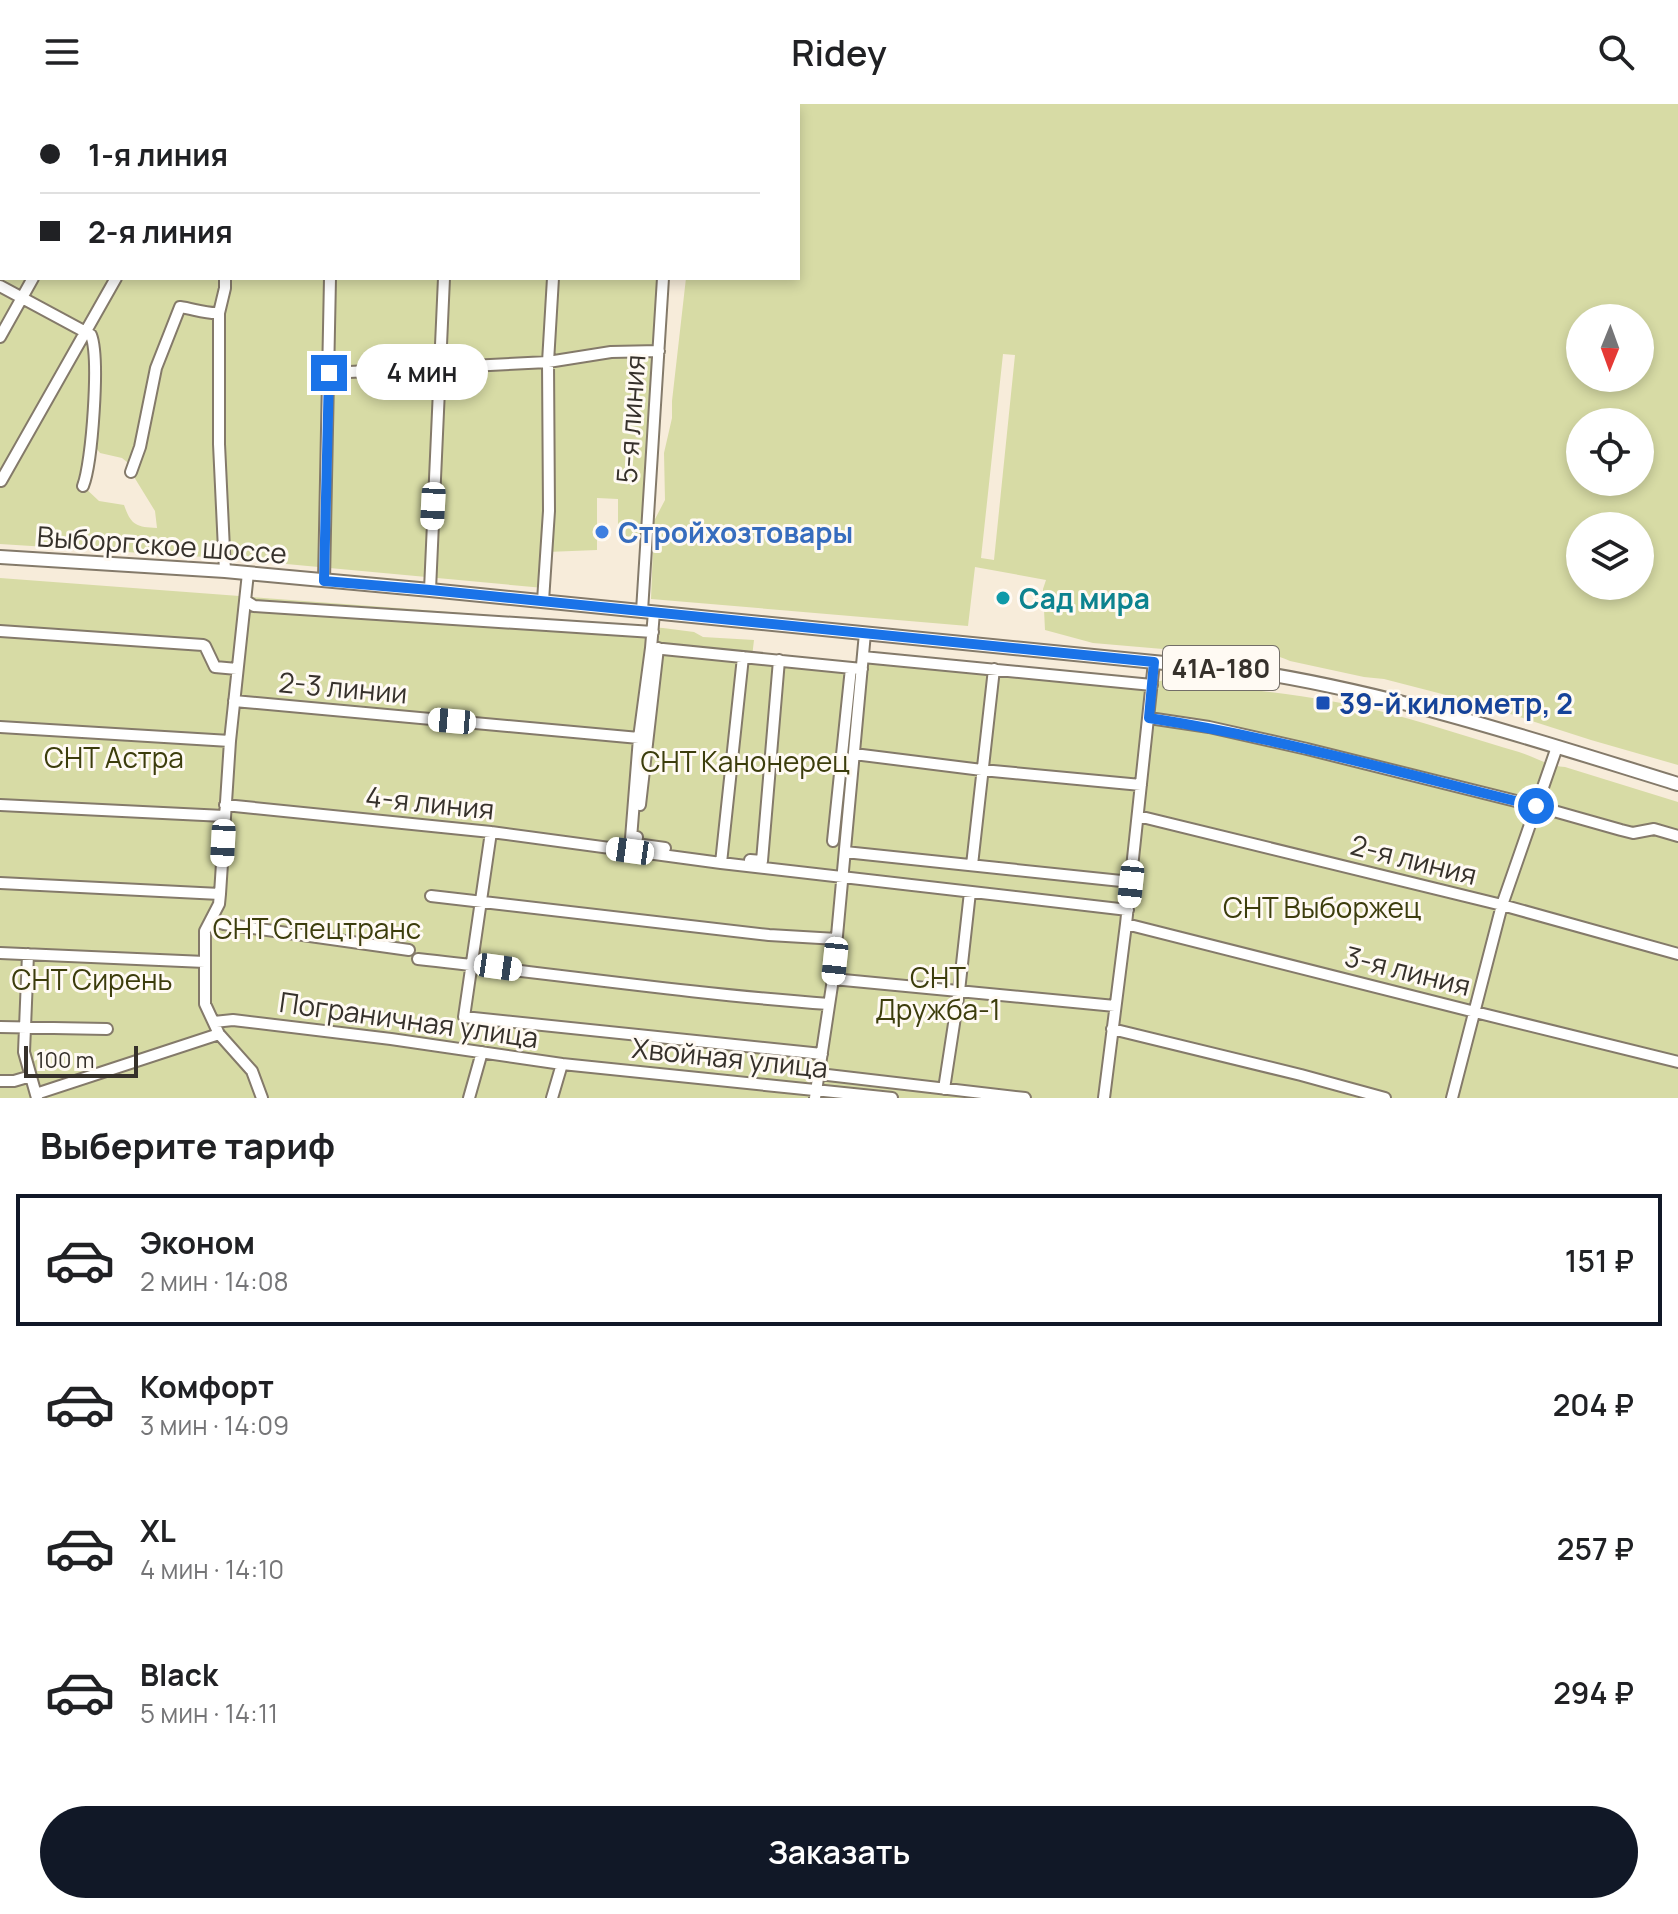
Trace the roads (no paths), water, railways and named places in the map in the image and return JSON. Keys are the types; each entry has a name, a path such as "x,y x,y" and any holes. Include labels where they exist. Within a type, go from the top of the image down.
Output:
{"main road":[{"name":"Выборгское шоссе","path":"0,557 225,571 648,611"},
{"name":"41А-180","path":"648,611 1287,677 1411,704 1678,784"}],"street":[{"path":"0,337 32,280"},
{"path":"1,481 115,280"},
{"path":"225,280 219,313 219,444 225,571"},
{"path":"324,581 330,280"},
{"path":"430,590 444,280"},
{"path":"543,601 549,511 548,362 553,280"},
{"name":"5-я линия","path":"655,648 648,611 663,280"},
{"path":"0,286 91,335 95,384 90,464 83,486"},
{"path":"131,472 140,447 156,368 180,307 219,313"},
{"path":"329,373 548,362 611,352 659,351"},
{"path":"248,573 230,741 219,904 205,931 205,1004 219,1034 252,1071 262,1098"},
{"path":"246,601 254,606 267,607 653,632"},
{"path":"0,631 203,645 215,667 237,669"},
{"path":"833,841 865,633"},
{"path":"655,648 779,660 994,669 1152,685"},
{"path":"630,851 639,738 655,648"},
{"path":"655,648 636,844 665,848"},
{"path":"721,860 743,657"},
{"path":"721,860 762,861 779,660"},
{"path":"1104,1098 1128,910 1154,662"},
{"path":"816,1094 837,939 854,754 858,664"},
{"path":"972,865 994,669"},
{"name":"2-3 линии","path":"234,701 639,738"},
{"path":"1149,718 1266,739 1633,833 1654,829 1678,836"},
{"path":"0,727 230,741"},
{"path":"1452,1098 1502,905 1557,747"},
{"path":"854,754 1141,785"},
{"path":"0,805 225,810"},
{"name":"4-я линия","path":"225,810 491,832 721,860"},
{"name":"2-я линия","path":"1138,816 1502,905 1678,954"},
{"path":"491,832 464,1017 822,1054"},
{"path":"845,852 1131,882"},
{"path":"721,860 1128,910"},
{"path":"0,883 220,894"},
{"path":"944,1089 970,892"},
{"path":"431,896 769,935 837,939"},
{"path":"211,920 409,950"},
{"name":"3-я линия","path":"1126,924 1678,1062"},
{"path":"0,953 205,962"},
{"path":"28,954 24,1052 37,1096 219,1034"},
{"path":"418,959 743,998 829,1004"},
{"path":"833,979 1115,1006"},
{"name":"Пограничная улица","path":"214,1022 233,1020 391,1039 562,1064 552,1098"},
{"path":"0,1027 107,1029"},
{"path":"1112,1029 1385,1098"},
{"path":"469,1098 482,1052"},
{"name":"Хвойная улица","path":"562,1064 816,1094 892,1098"},
{"path":"819,1074 1025,1098"},
{"path":"0,1081 31,1076"}],"place":[{"name":"Стройхозтовары","path":"602,532"},
{"name":"Сад мира","path":"1003,598"},
{"name":"39-й километр, 2","path":"1323,703"}],"park label":[{"name":"СНТ Астра","path":"114,757"},
{"name":"СНТ Канонерец","path":"745,761"},
{"name":"СНТ Выборжец","path":"1322,907"},
{"name":"СНТ Спецтранс","path":"317,928"},
{"name":"СНТ Сирень","path":"92,979"},
{"name":"СНТ Дружба-1","path":"938,993"}]}
